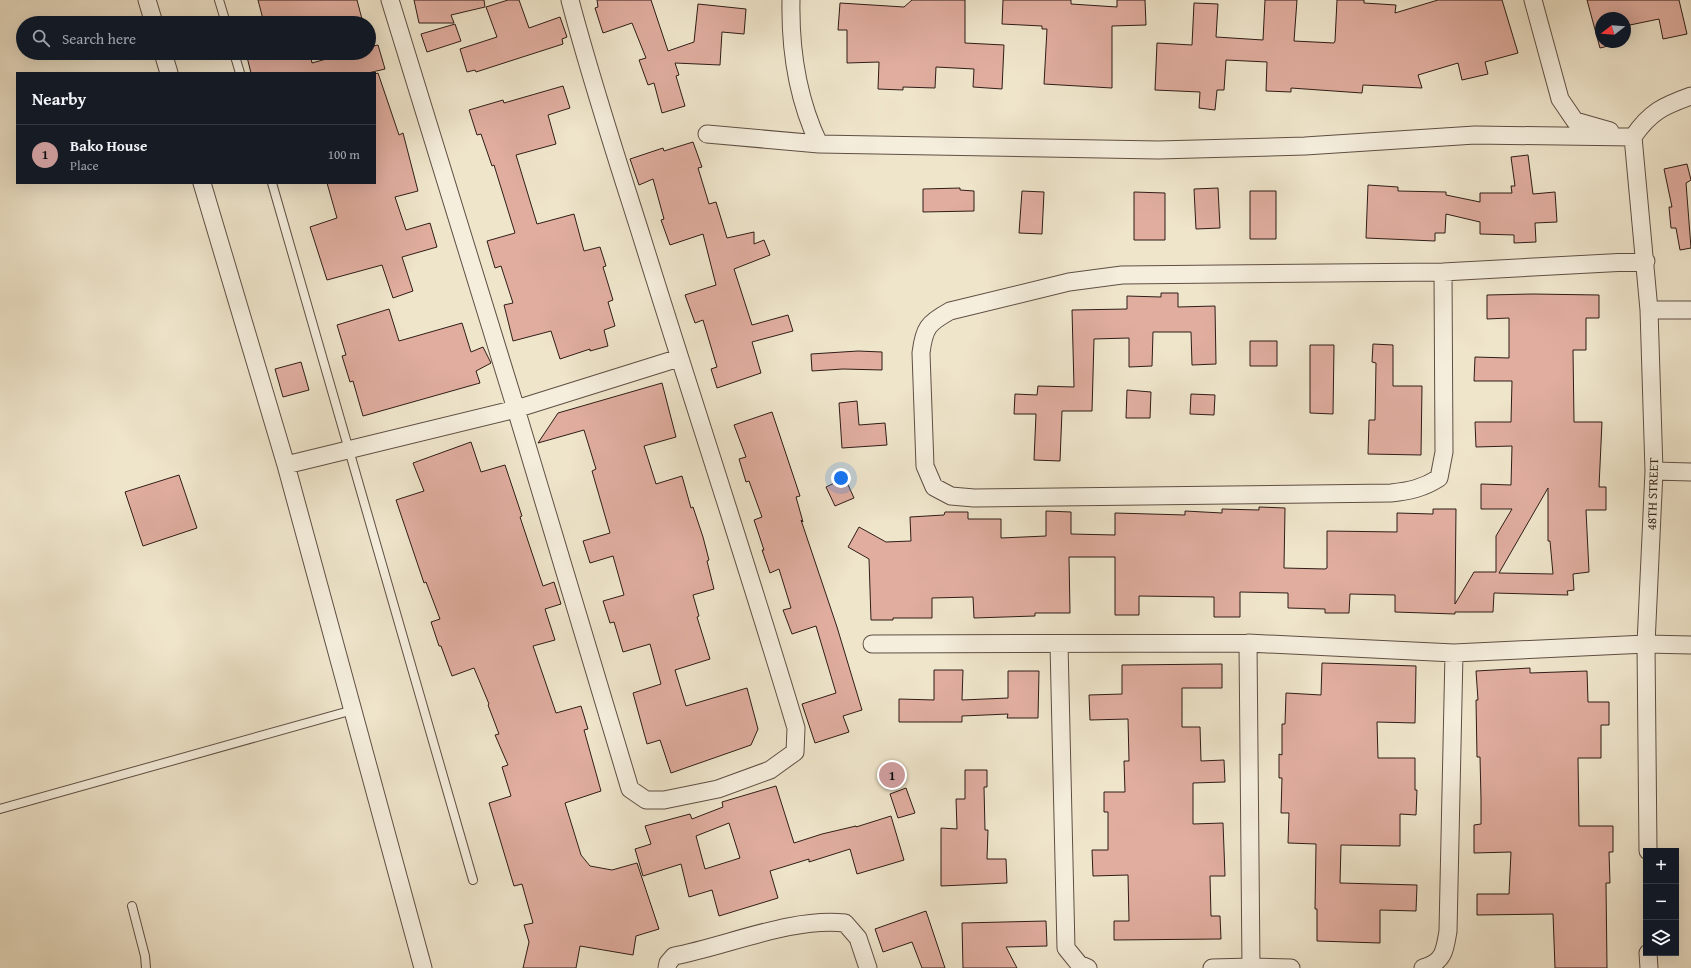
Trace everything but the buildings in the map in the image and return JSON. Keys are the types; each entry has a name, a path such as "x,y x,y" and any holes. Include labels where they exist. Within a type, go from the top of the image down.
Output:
{"street":[{"path":"148,0 152,16"},
{"path":"390,0 516,409 630,789 646,800 664,800 718,789 770,770 795,752 796,728 753,581 680,358 586,61 570,0"},
{"path":"791,0 790,20 794,55 809,122 819,144"},
{"path":"1534,0 1560,99 1575,121 1633,137"},
{"path":"165,60 169,72"},
{"path":"1633,137 1644,122 1666,105 1691,96"},
{"path":"706,134 819,144 1158,150 1305,146 1475,135 1633,137"},
{"name":"48TH STREET","path":"1633,137 1646,261 1654,471 1646,644 1648,848"},
{"path":"202,184 286,465 423,968"},
{"path":"1443,272 1444,452 1439,478 1425,486 1409,491 1391,493 974,498 951,496 934,487 925,466 922,353 923,336 933,320 950,311 1069,282 1122,275 1443,272 1646,261"},
{"path":"1649,310 1691,310"},
{"path":"286,465 516,409 680,358"},
{"path":"1654,471 1691,472"},
{"path":"872,644 1248,643 1454,653 1646,644 1691,645"},
{"path":"1248,643 1251,967"},
{"path":"1059,644 1066,948 1079,964 1088,968"},
{"path":"1423,968 1433,965 1444,953 1448,931 1454,653"},
{"path":"667,968 668,963 674,956 752,936 829,921 845,923 858,938 868,968"},
{"path":"1648,956 1649,968"},
{"path":"1212,968 1292,968"}],"lane":[{"path":"219,0 224,16"},
{"path":"236,60 240,72"},
{"path":"272,184 473,880"},
{"path":"0,809 353,710"},
{"path":"132,906 145,956 146,968"}],"place":[{"name":"Bako House","path":"892,775"}]}
